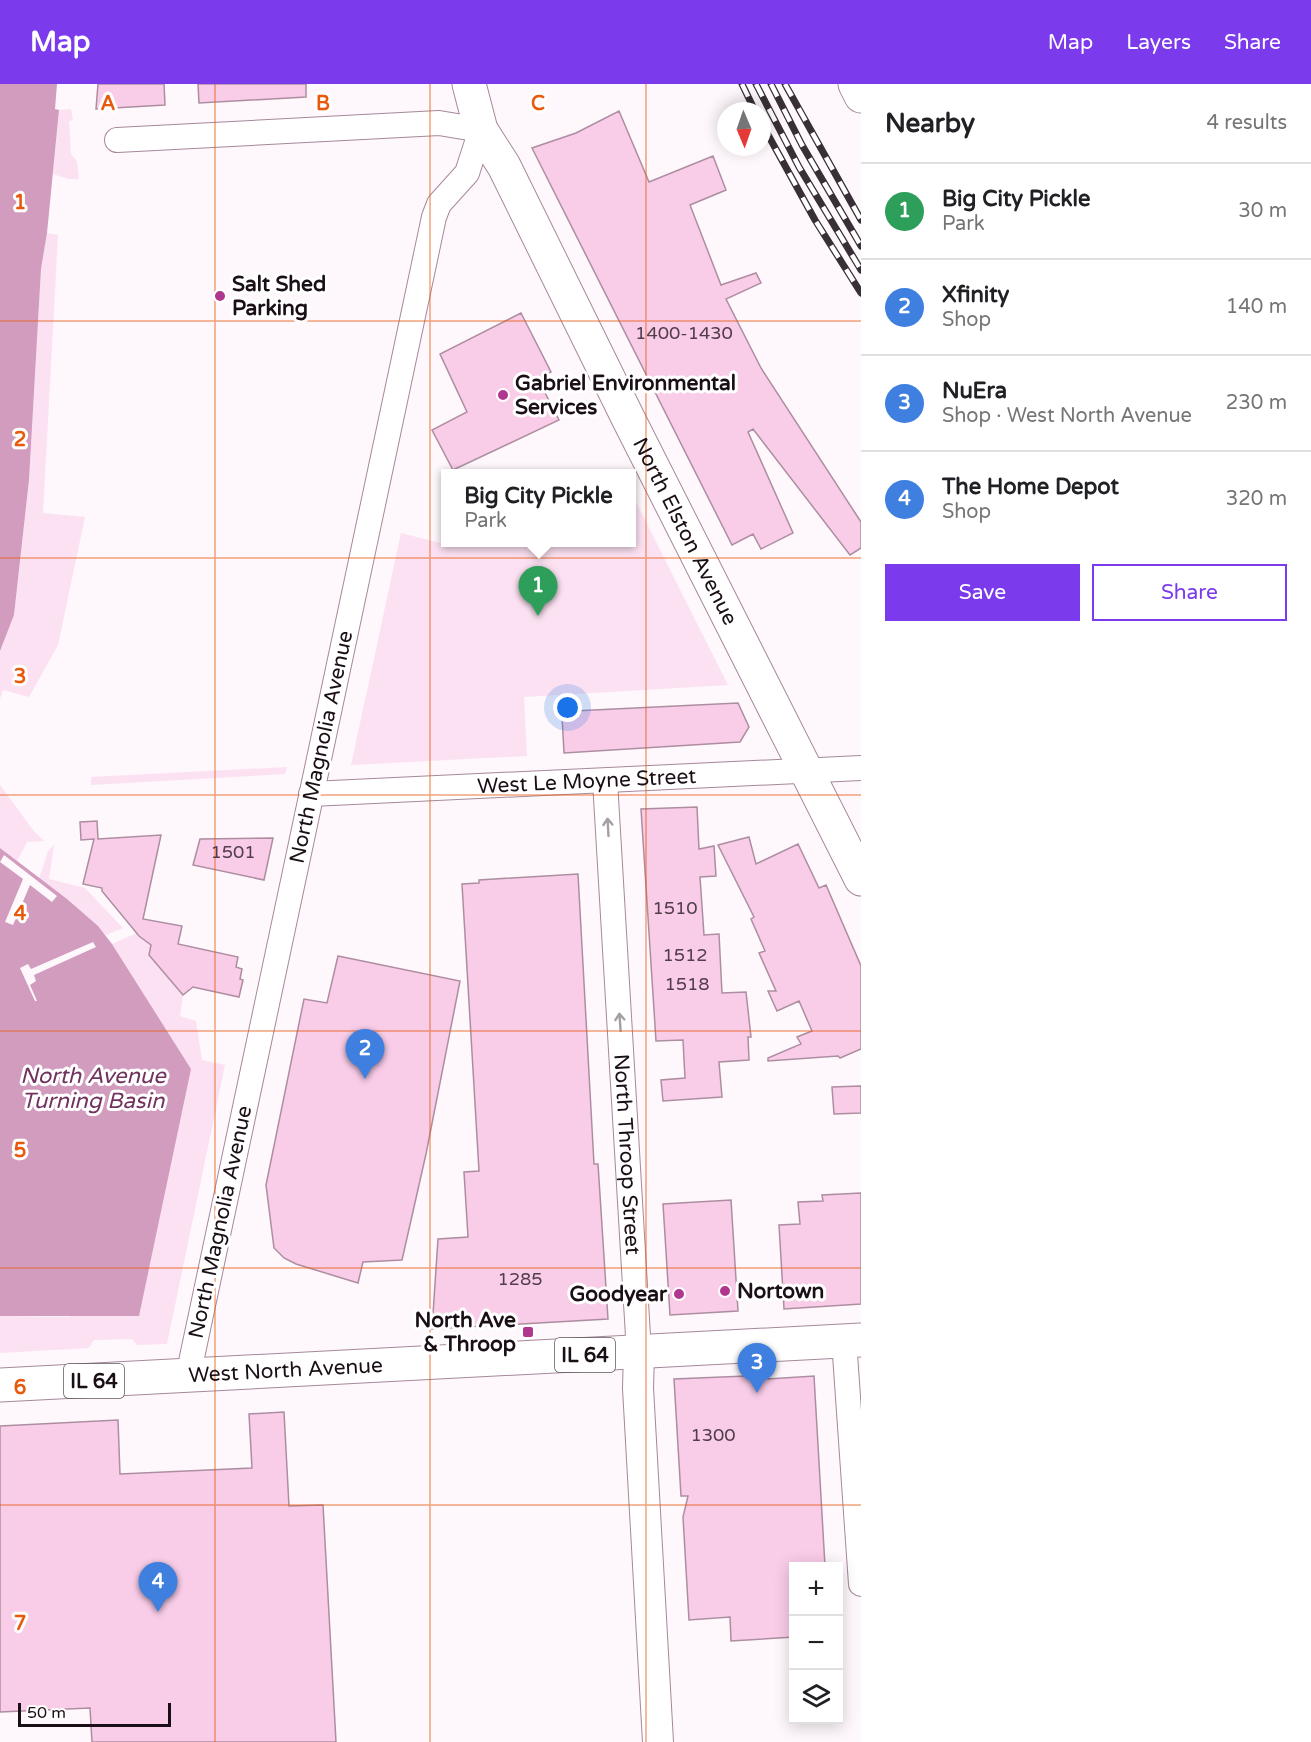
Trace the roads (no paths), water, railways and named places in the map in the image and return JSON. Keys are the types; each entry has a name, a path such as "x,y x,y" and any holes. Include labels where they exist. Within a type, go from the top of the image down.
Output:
{"main road":[{"name":"North Elston Avenue","path":"469,84 481,130 504,166 628,418 861,879"},
{"path":"855,84 861,96"},
{"name":"West North Avenue","path":"0,1386 853,1340"}],"street":[{"path":"117,140 439,123 481,130"},
{"name":"North Magnolia Avenue","path":"188,1376 434,217 440,204 467,173 481,130"},
{"name":"West Le Moyne Street","path":"311,794 861,768"},
{"name":"North Throop Street","path":"605,781 639,1353 638,1388 658,1742"},
{"path":"853,1340 861,1584"}],"water":[{"path":"0,84 57,84 55,109 59,110 47,233 41,269 29,480 14,615 0,651"},
{"name":"North Avenue Turning Basin","path":"0,848 67,899 98,926 112,944 191,1069 139,1316 0,1316"}],"railway":[{"path":"742,84 751,102"},
{"path":"756,84 799,167 861,270"},
{"path":"771,84 802,145 861,246"},
{"path":"785,84 861,220"},
{"path":"771,140 815,220 861,293"}],"place":[{"name":"Salt Shed Parking","path":"220,296"},
{"name":"Gabriel Environmental Services","path":"503,395"},
{"name":"Big City Pickle","path":"538,616"},
{"name":"Xfinity","path":"365,1079"},
{"name":"Nortown","path":"725,1291"},
{"name":"Goodyear","path":"679,1294"},
{"name":"North Ave & Throop","path":"528,1332"},
{"name":"NuEra","path":"757,1393"},
{"name":"The Home Depot","path":"158,1612"}]}
